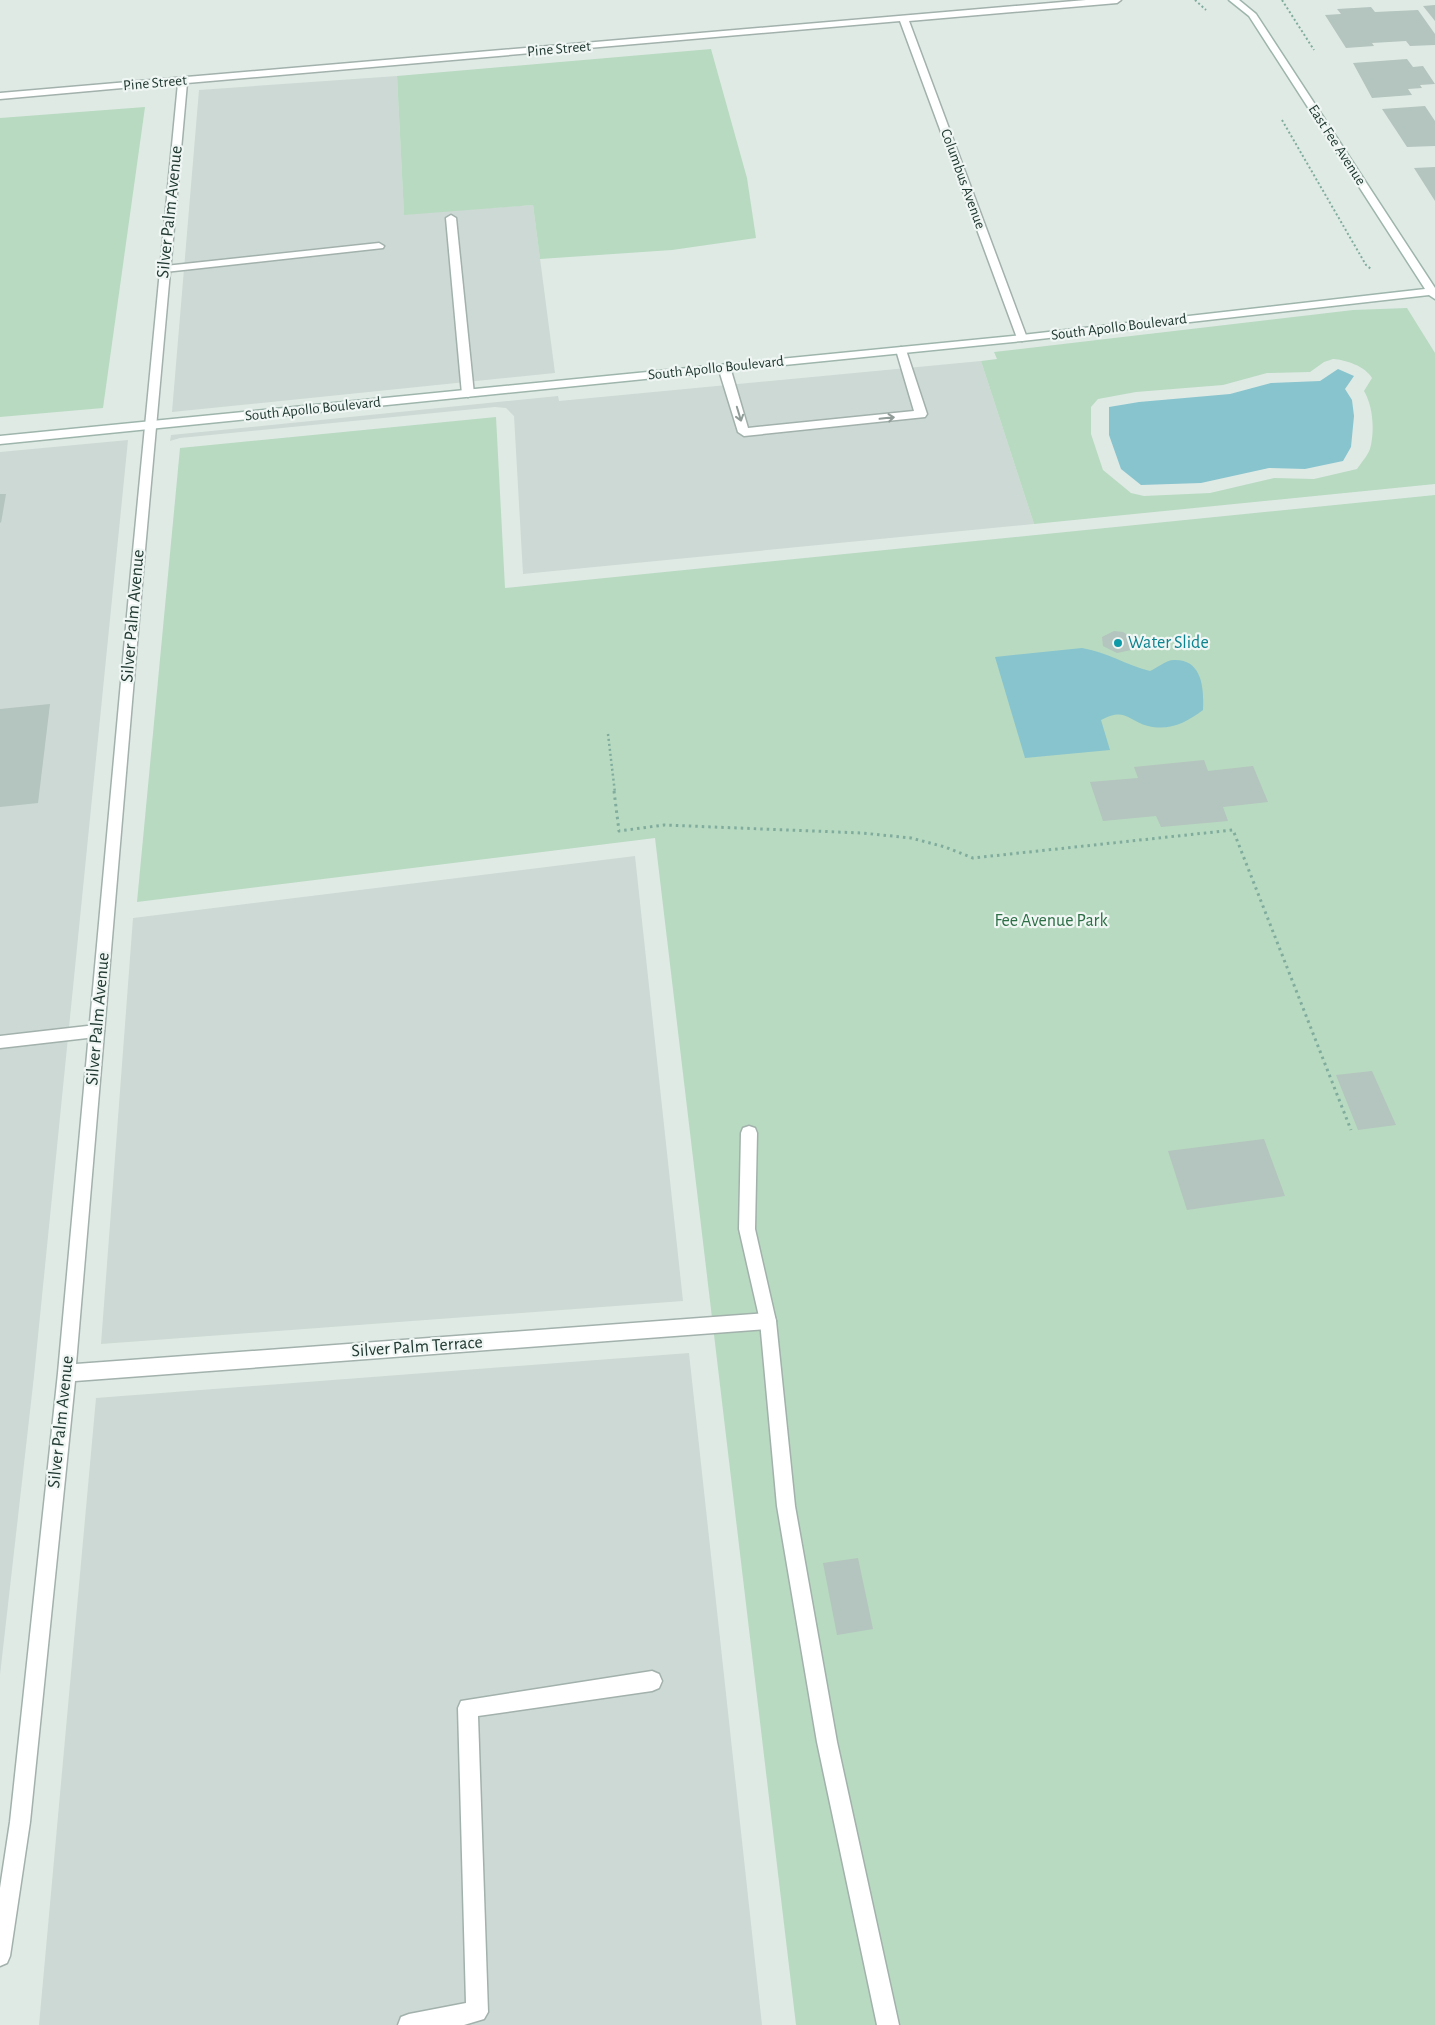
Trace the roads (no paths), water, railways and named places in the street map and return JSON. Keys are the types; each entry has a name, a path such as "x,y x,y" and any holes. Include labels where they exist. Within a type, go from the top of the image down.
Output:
{"street":[{"name":"Pine Street","path":"0,96 904,20 1117,0"},
{"name":"East Fee Avenue","path":"1233,0 1252,14 1433,294"},
{"name":"Columbus Avenue","path":"904,20 1022,338"},
{"name":"Silver Palm Avenue","path":"0,1956 20,1822 66,1373 150,426 183,80"},
{"path":"451,218 468,394"},
{"path":"165,269 379,246"},
{"name":"South Apollo Boulevard","path":"0,440 1022,338 1397,294 1433,294"},
{"path":"724,368 744,432 921,414 901,350"},
{"path":"0,1042 96,1031"},
{"path":"749,1133 747,1228 768,1321 786,1506 827,1742 888,2025"},
{"name":"Silver Palm Terrace","path":"66,1373 768,1321"},
{"path":"410,2025 476,2012 468,1708 652,1681"}],"water":[{"path":"1338,369 1354,376 1345,389 1352,400 1354,416 1351,447 1343,461 1305,469 1269,468 1201,483 1141,485 1121,469 1109,435 1109,407 1139,402 1230,394 1271,383 1320,381"},
{"path":"1082,648 1100,652 1150,671 1171,660 1184,661 1196,670 1200,677 1203,710 1190,719 1170,727 1148,726 1121,715 1109,716 1101,720 1110,750 1025,758 995,657"}],"place":[{"name":"Water Slide","path":"1118,643"}],"park label":[{"name":"Fee Avenue Park","path":"1051,921"}]}
